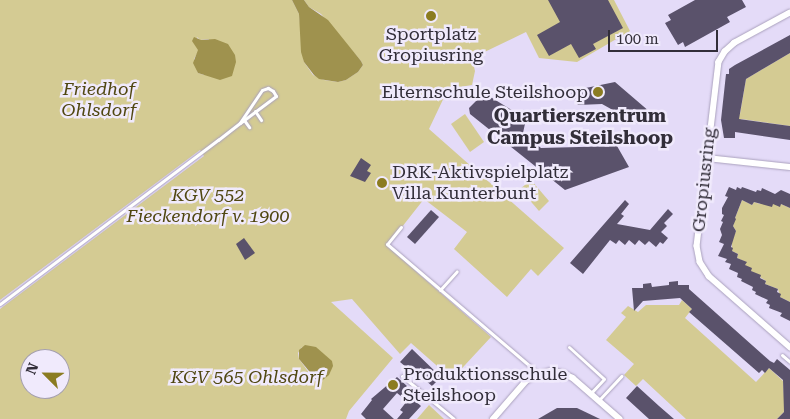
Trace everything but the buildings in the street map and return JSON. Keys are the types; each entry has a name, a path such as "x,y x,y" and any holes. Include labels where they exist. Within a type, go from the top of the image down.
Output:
{"street":[{"name":"Gropiusring","path":"790,13 734,43 721,58 716,74 697,246 700,262 712,279 790,348"},
{"path":"707,158 790,167"},
{"path":"493,419 526,381 539,374 551,371 566,374 620,419"}],"lane":[{"path":"0,304 242,122 255,111 276,96 273,90 268,88 262,90 242,122"},
{"path":"255,111 261,120"},
{"path":"242,122 249,127"},
{"path":"401,227 387,244 539,374"},
{"path":"440,290 457,271"},
{"path":"569,347 604,379 591,394"},
{"path":"782,355 790,362"},
{"path":"402,376 454,419"},
{"path":"599,401 621,376"}],"green space":[{"path":"0,0 292,0 299,14 304,62 313,75 324,80 338,82 346,80 358,72 363,65 321,14 309,7 304,0 614,0 630,31 577,62 539,58 526,32 472,58 475,71 472,85 448,89 429,129 564,248 538,276 531,269 507,297 454,249 467,232 424,199 387,246 491,337 452,379 411,343 400,354 352,299 331,302 393,358 349,411 346,419 0,419 0,309 204,156 200,150 0,300","holes":["197,37 200,40 209,39 204,75 198,73 194,59 199,50","302,347 319,383 315,381 299,359 298,353"]},
{"path":"790,53 790,126 741,119 740,122 736,115 740,114 746,79"},
{"path":"465,114 484,142 470,152 451,124"},
{"path":"531,180 549,201 539,211 520,189"},
{"path":"742,200 752,205 754,202 760,204 761,202 781,204 790,208 790,302 780,297 778,289 765,284 766,281 751,271 745,265 746,262 737,258 738,254 732,251 732,240 736,231 733,226"},
{"path":"682,300 692,309 685,318 756,382 769,368 783,381 785,411 777,419 686,419 643,379 636,386 624,375 634,364 606,340 626,317 621,313 628,306 638,312 646,305 679,305"},
{"path":"429,405 444,419 417,419"}],"shaded area":[{"path":"292,0 304,0 309,7 328,20 361,61 363,65 358,72 346,80 338,82 319,79 314,75 304,62 301,52 299,14"},
{"path":"194,37 201,40 215,39 228,44 235,55 236,62 232,76 220,80 198,73 193,63 198,50 192,41"},
{"path":"305,345 316,347 332,361 333,366 329,375 319,383 299,359 299,350"}],"place":[{"name":"Sportplatz Gropiusring","path":"431,16"},
{"name":"Elternschule Steilshoop","path":"598,92"},
{"name":"DRK-Aktivspielplatz Villa Kunterbunt","path":"382,183"},
{"name":"Produktionsschule Steilshoop","path":"393,385"}],"district":[{"name":"Quartierszentrum Campus Steilshoop","path":"580,127"}],"park label":[{"name":"Friedhof Ohlsdorf","path":"99,100"},
{"name":"KGV 552 Fieckendorf v. 1900","path":"208,206"},
{"name":"KGV 565 Ohlsdorf","path":"247,377"}]}
